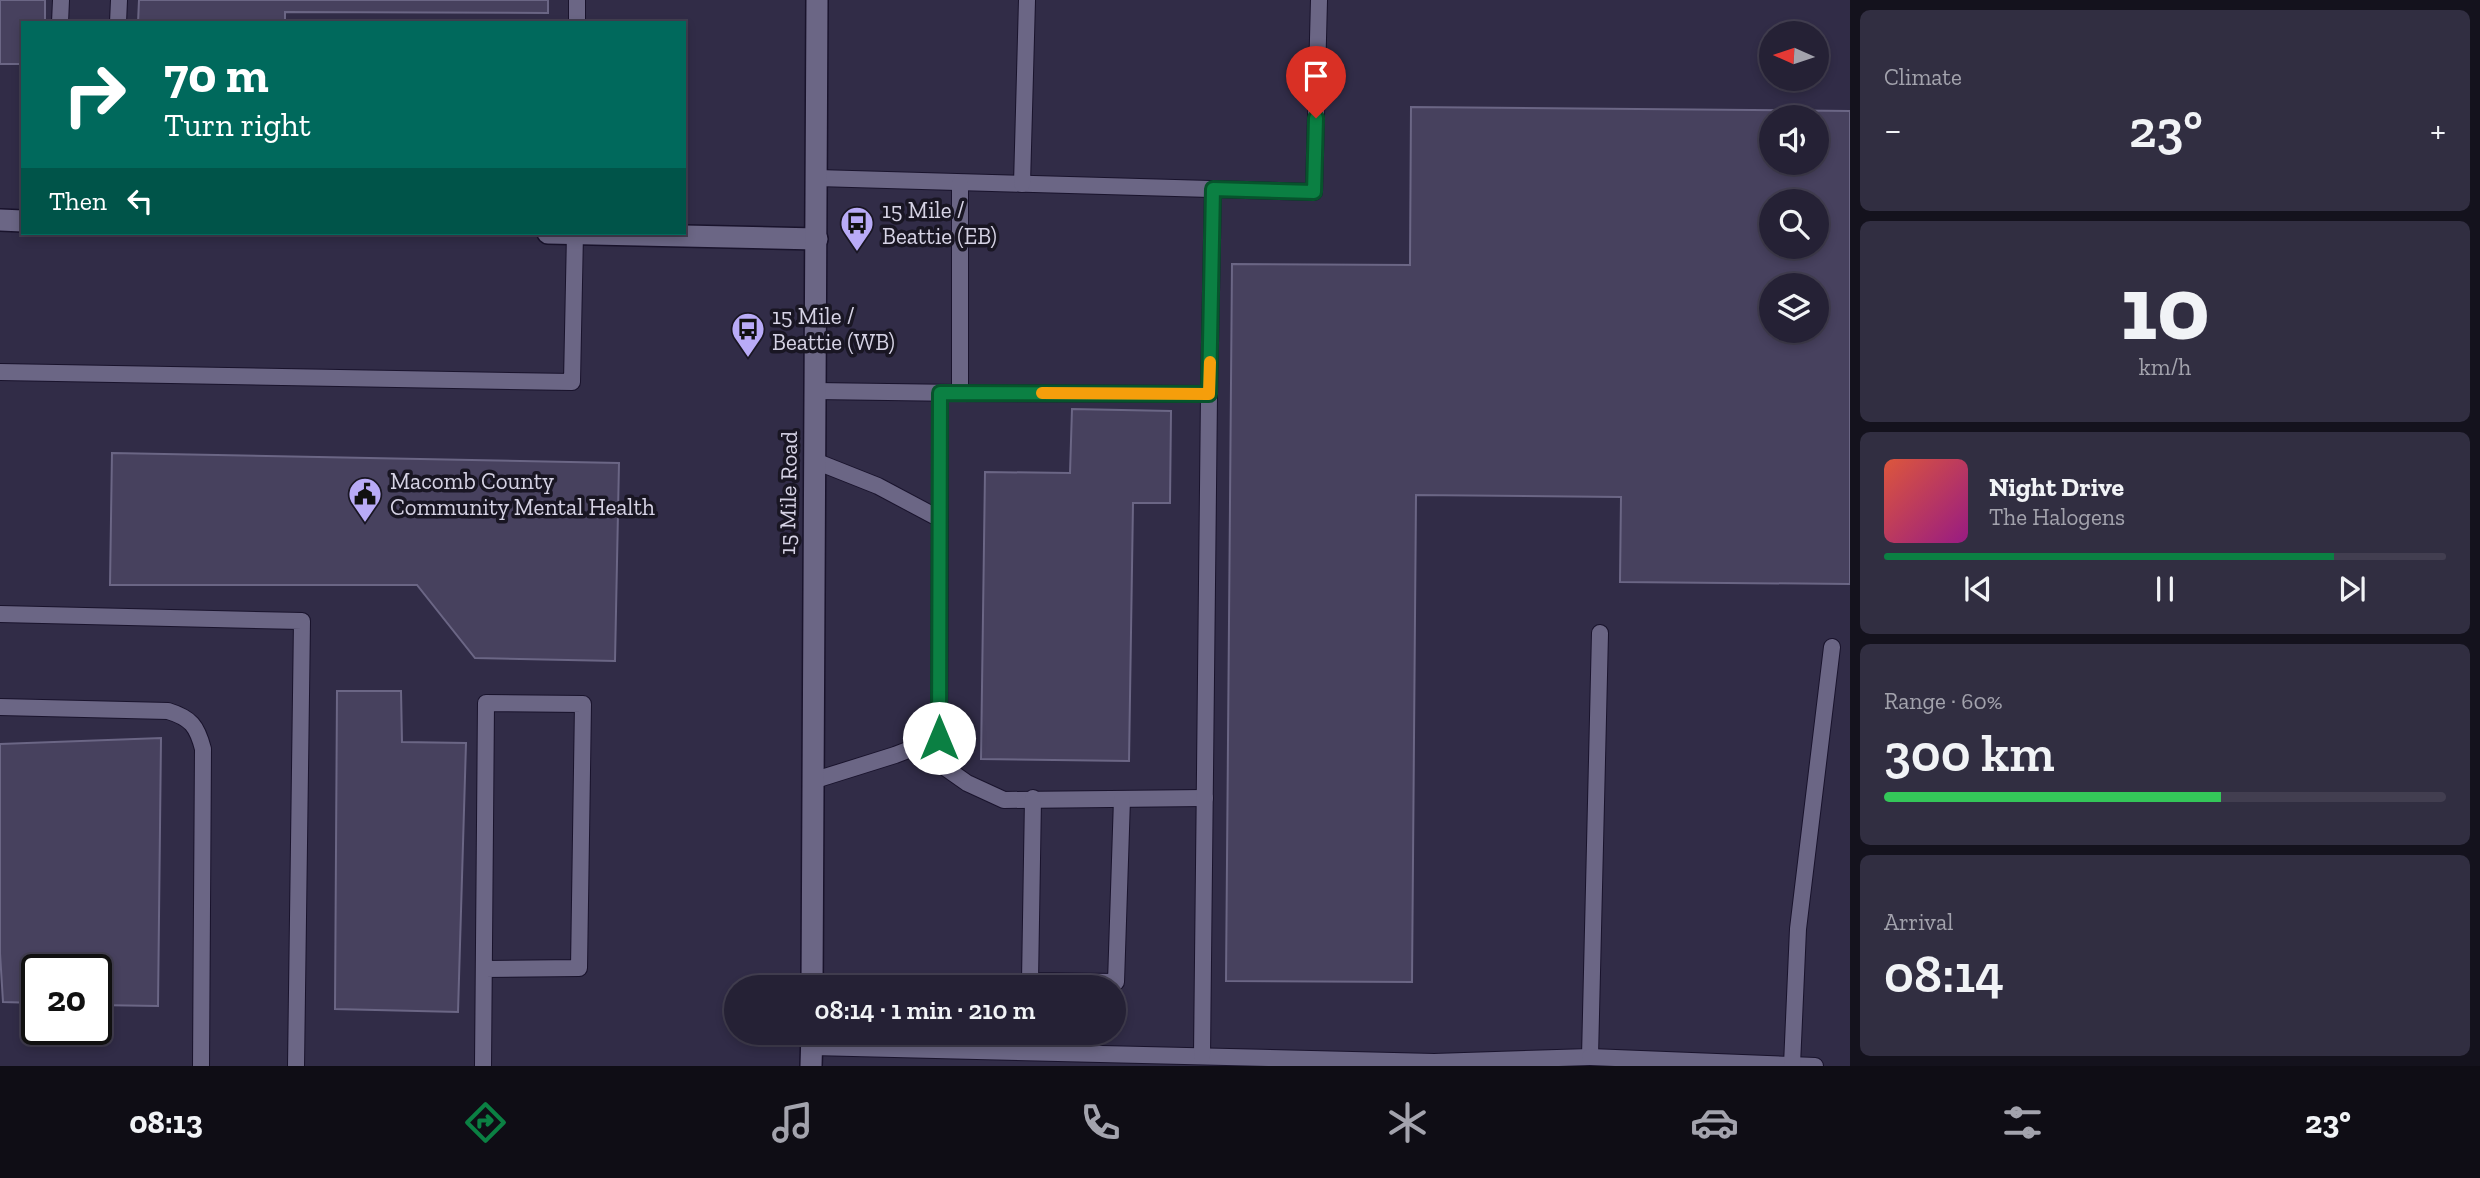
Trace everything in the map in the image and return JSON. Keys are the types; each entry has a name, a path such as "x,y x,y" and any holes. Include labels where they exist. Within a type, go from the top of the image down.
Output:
{"main road":[{"name":"15 Mile Road","path":"812,975 817,0"},
{"path":"0,220 21,221"},
{"path":"656,235 817,239"}],"lane":[{"path":"61,0 61,21"},
{"path":"118,21 119,0"},
{"path":"577,0 577,21"},
{"path":"1022,184 1027,0"},
{"path":"817,178 1314,192 1319,0"},
{"path":"960,183 960,393"},
{"path":"1202,1056 1213,189"},
{"path":"0,372 572,382 575,235"},
{"path":"815,391 1209,394"},
{"path":"812,781 939,738 940,393"},
{"path":"815,461 878,486 940,519"},
{"path":"0,614 302,621 296,1066"},
{"path":"1590,1057 1600,633"},
{"path":"1792,1065 1798,929 1832,647"},
{"path":"483,1066 486,703 583,704 579,968 484,969"},
{"path":"0,707 168,712 185,717 198,727 203,750 201,1066"},
{"path":"916,747 967,783 1004,800 1205,798"},
{"path":"1033,798 1030,981 1103,982 1116,982 1122,799"},
{"path":"812,1048 1434,1062 1590,1057 1815,1066"}],"building":[{"path":"0,0 45,0 45,21 21,21 21,64 0,64"},
{"path":"139,0 548,0 548,13 285,12 285,21 138,21"},
{"path":"1411,107 1759,110 1759,175 1829,175 1829,111 1850,111 1850,584 1620,582 1621,497 1416,495 1412,982 1226,981 1232,264 1410,265"},
{"path":"1072,409 1171,411 1170,503 1133,503 1129,761 981,759 985,472 1070,473"},
{"name":"Macomb County Community Mental Health","path":"112,453 619,463 615,661 475,658 417,585 110,585"},
{"path":"337,691 401,691 402,742 466,743 458,1012 335,1009"},
{"path":"161,738 158,1006 112,1005 112,954 21,954 21,1003 3,1002 0,953 0,744"}],"slow traffic":[{"path":"1042,393 1209,394 1210,362"}],"place":[{"name":"15 Mile / Beattie (EB)","path":"857,253"},
{"name":"15 Mile / Beattie (WB)","path":"748,359"},
{"name":"Macomb County Community Mental Health","path":"365,524"}],"route":[{"path":"939,738 940,393 1209,394 1213,189 1314,192 1316,118"}]}
